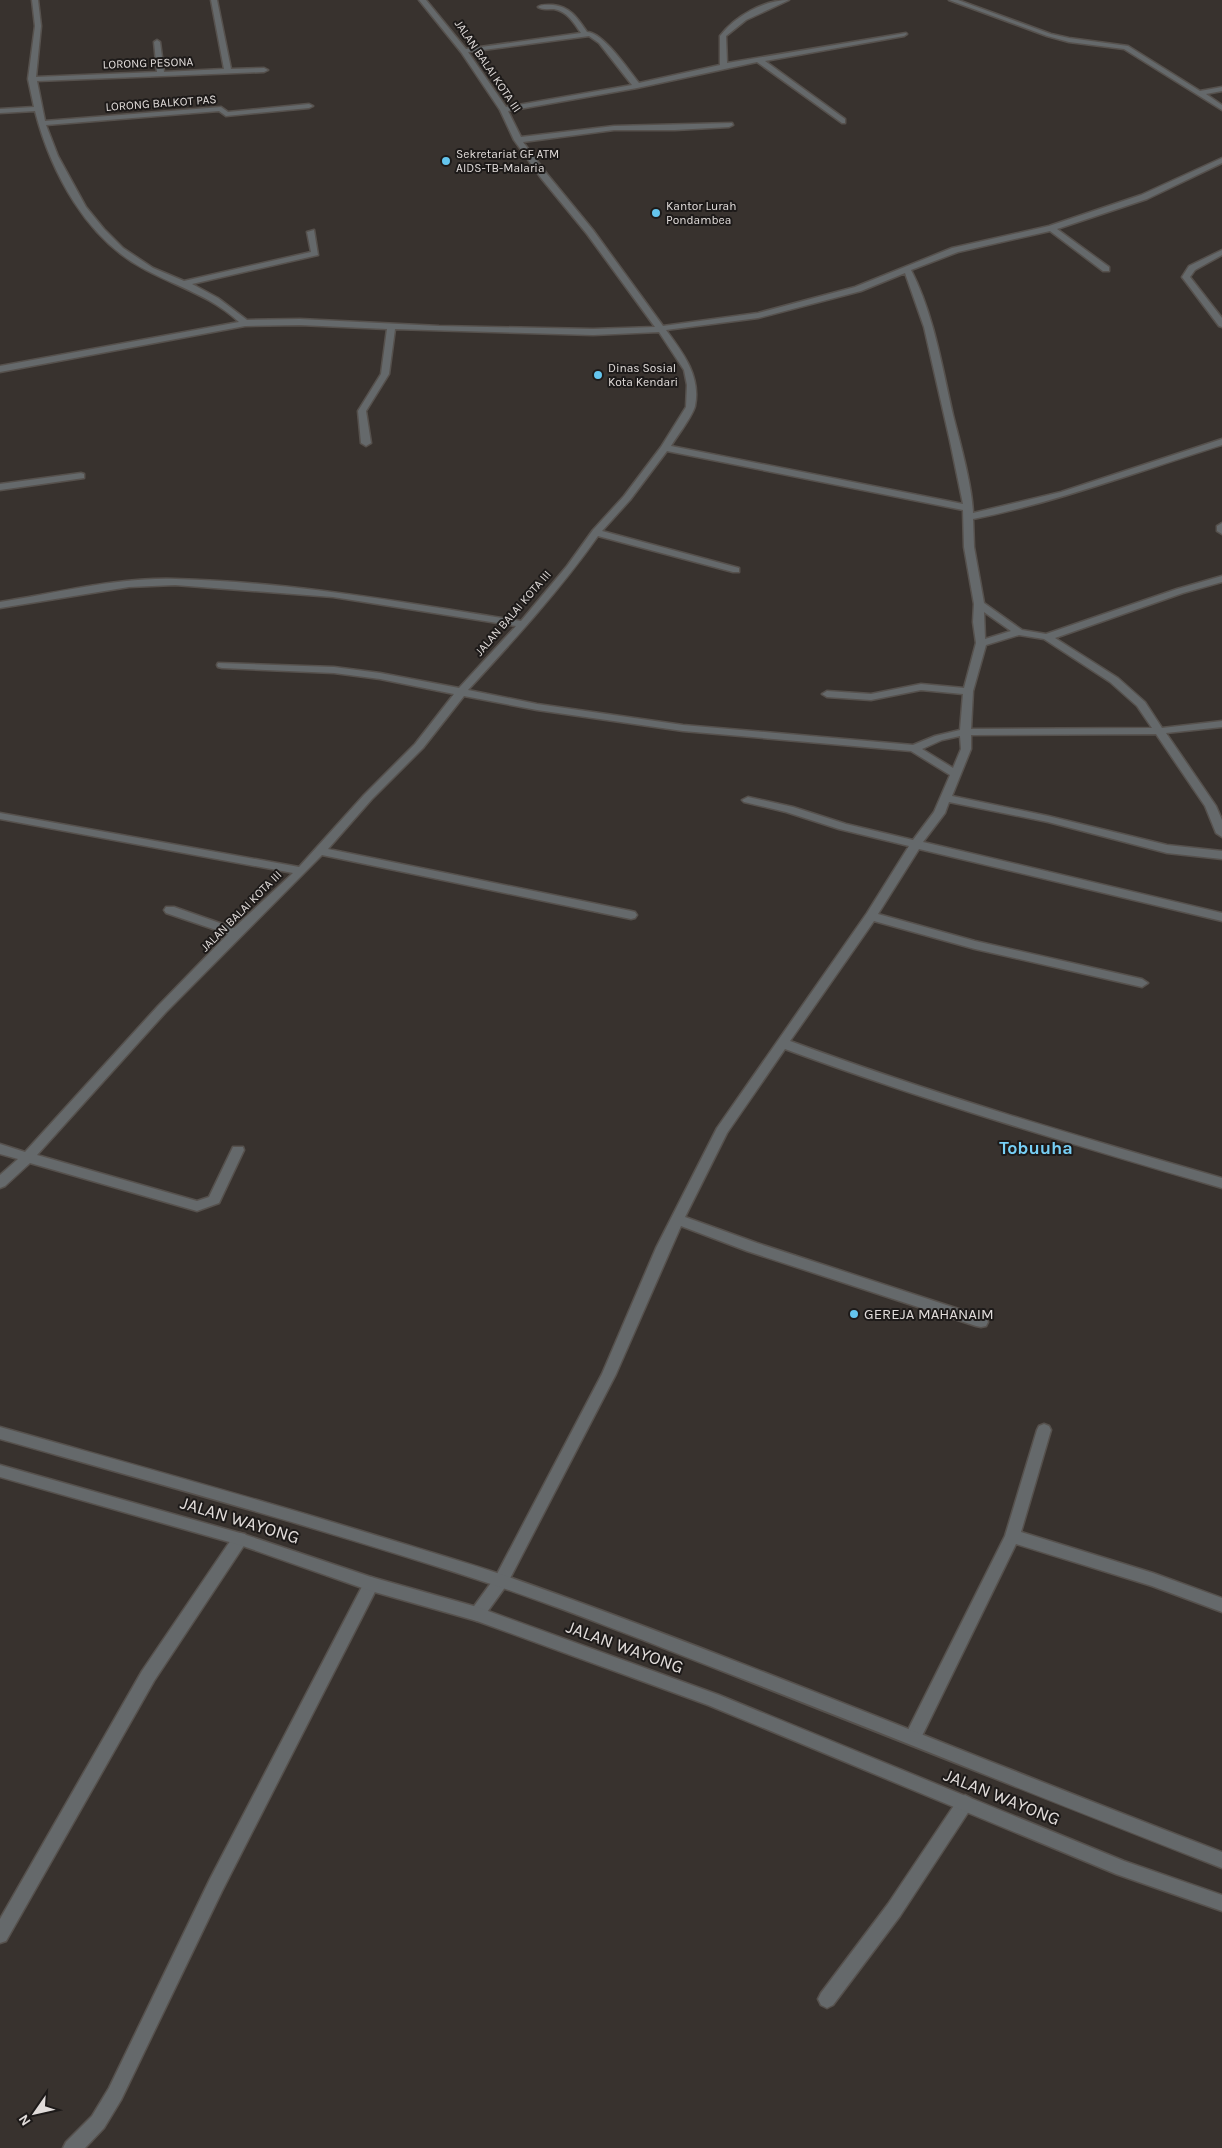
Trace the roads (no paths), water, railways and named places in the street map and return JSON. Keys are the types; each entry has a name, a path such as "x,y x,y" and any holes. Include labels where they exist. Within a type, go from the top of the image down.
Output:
{"street":[{"path":"35,0 38,25 32,79 36,108 43,123 50,147 68,185 103,232 124,254 140,264 224,305 246,323"},
{"path":"214,0 228,70"},
{"name":"JALAN BALAI KOTA III","path":"0,1183 28,1157 162,1010 236,933 302,871 319,850 419,746 461,692 523,624 570,568 596,532 627,498 665,448 690,407 691,385 688,370 674,348 658,329 590,232 544,176 518,140 504,110 464,51 422,0"},
{"path":"724,66 723,36 728,28 765,7 786,0"},
{"path":"952,0 1048,35 1069,40 1126,47 1222,108"},
{"path":"541,7 557,6 568,12 584,33"},
{"path":"464,51 584,33 593,35 601,42 636,86"},
{"path":"504,110 636,86 724,66 904,34"},
{"path":"157,42 161,73"},
{"path":"759,60 842,121"},
{"name":"LORONG PESONA","path":"32,79 264,70"},
{"path":"1199,93 1222,89"},
{"name":"LORONG BALKOT PAS","path":"43,123 221,109 226,114 309,106"},
{"path":"0,111 36,108"},
{"path":"518,140 614,128 675,128 729,125"},
{"path":"0,370 246,323 300,322 391,327 593,332 658,329 758,316 858,289 955,250 1052,228 1144,197 1222,160"},
{"path":"1052,228 1106,269"},
{"path":"183,284 315,253 311,232"},
{"path":"1222,252 1192,268 1186,277 1222,324"},
{"path":"477,1614 501,1581 609,1374 664,1248 722,1131 870,916 916,844 939,813 966,749 965,732 968,690 980,643 979,604 969,547 968,513 955,442 928,326 914,284 907,270"},
{"path":"366,443 362,411 385,374 391,327"},
{"path":"665,448 968,513 1003,511 1101,482 1222,442"},
{"path":"0,487 81,476"},
{"path":"1222,526 1222,531"},
{"path":"596,532 736,570"},
{"path":"1047,637 1222,578"},
{"path":"0,605 129,584 175,582 333,594 523,624"},
{"path":"979,604 1019,632 1047,637 1130,693 1141,704 1210,806 1222,833"},
{"path":"980,643 1019,632"},
{"path":"222,665 334,670 412,681 537,707 682,728 914,748 939,738 965,732 1160,731 1222,724"},
{"path":"827,694 871,697 921,687 968,690"},
{"path":"914,748 955,774"},
{"path":"946,798 1048,819 1167,849 1222,855"},
{"path":"748,800 789,809 843,827 1222,917"},
{"path":"0,816 302,871"},
{"path":"319,850 631,916"},
{"path":"170,910 236,933"},
{"path":"870,916 975,945 1142,983"},
{"path":"782,1043 855,1070 1024,1126 1222,1183"},
{"path":"0,1150 196,1206 204,1205 214,1200 238,1150"},
{"path":"679,1220 761,1250 981,1322"},
{"path":"912,1738 1012,1536 1044,1430"},
{"name":"JALAN WAYONG","path":"0,1433 276,1511 501,1581 633,1628 1037,1789 1222,1860"},
{"name":"JALAN WAYONG","path":"0,1471 240,1540 371,1584 477,1614 713,1700 1122,1868 1222,1903"},
{"path":"1012,1536 1153,1580 1222,1605"},
{"path":"0,1935 148,1676 240,1540"},
{"path":"72,2148 98,2122 115,2094 216,1885 371,1584"},
{"path":"827,1999 894,1910 965,1804"}],"place":[{"name":"Sekretariat GF ATM AIDS-TB-Malaria","path":"446,161"},
{"name":"Kantor Lurah Pondambea","path":"656,213"},
{"name":"Dinas Sosial Kota Kendari","path":"598,375"},
{"name":"GEREJA MAHANAIM","path":"854,1314"}],"district":[{"name":"Tobuuha","path":"1036,1148"}]}
